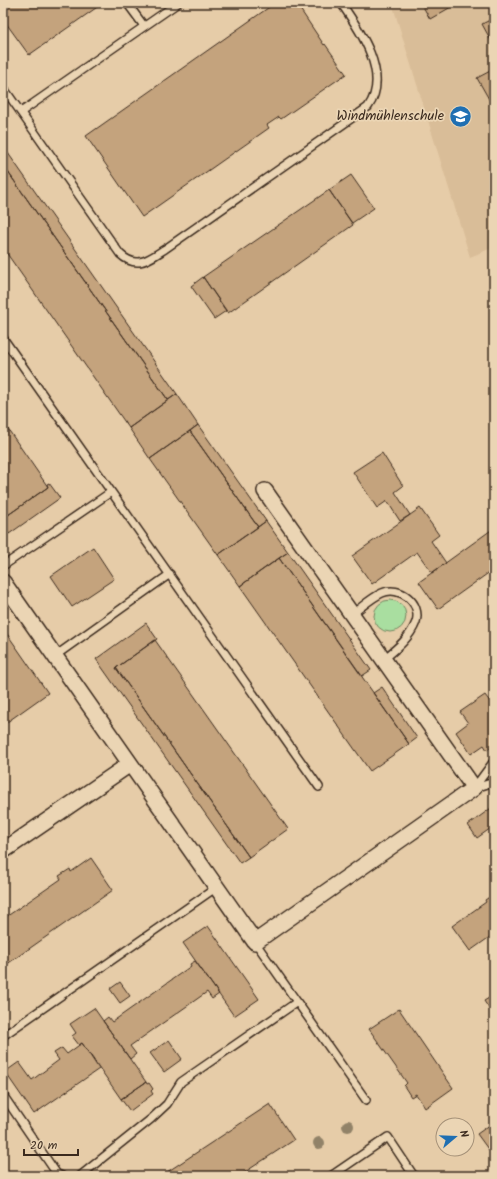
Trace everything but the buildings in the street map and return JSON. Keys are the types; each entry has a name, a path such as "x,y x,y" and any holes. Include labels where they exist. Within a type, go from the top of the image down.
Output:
{"street":[{"path":"3,582 255,942 474,788 266,491"},
{"path":"3,851 130,764"}],"lane":[{"path":"127,3 144,26"},
{"path":"21,112 178,3"},
{"path":"3,87 120,254 128,261 136,263 146,261 368,107 374,99 376,75 362,33 341,3"},
{"path":"3,338 320,787"},
{"path":"3,566 111,492"},
{"path":"55,656 170,574"},
{"path":"352,614 383,592 393,590 401,592 414,604 417,612 416,622 409,636 398,648 384,659"},
{"path":"474,788 494,761"},
{"path":"474,788 494,782"},
{"path":"3,1036 217,888"},
{"path":"255,942 366,1100"},
{"path":"80,1176 151,1119 167,1104 181,1082 297,1002"},
{"path":"3,1095 57,1174 62,1176"},
{"path":"331,1176 388,1137 414,1176"}],"shaded area":[{"name":"Windmühlenschule","path":"392,3 494,3 494,247 470,257"}],"green space":[{"path":"387,600 393,600 402,604 406,616 402,628 393,632 387,632 378,628 374,619 374,613 378,604"}],"place":[{"name":"Windmühlenschule","path":"460,116"}]}
